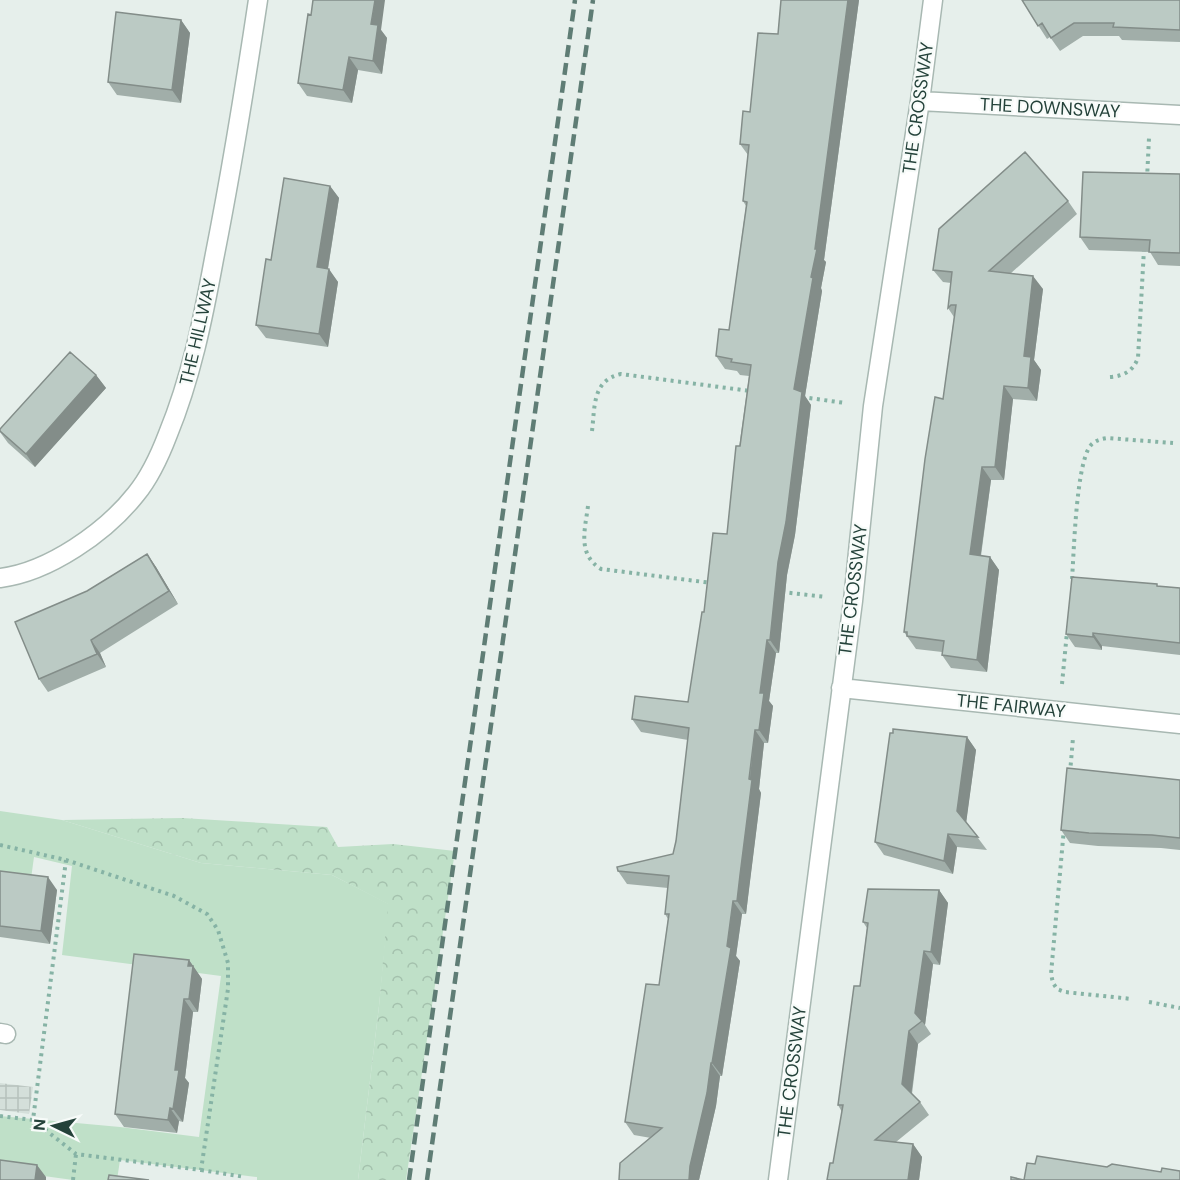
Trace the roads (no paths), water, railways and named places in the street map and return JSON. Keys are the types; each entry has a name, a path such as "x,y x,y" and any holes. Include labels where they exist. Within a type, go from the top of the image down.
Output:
{"street":[{"name":"THE HILLWAY","path":"0,578 38,567 68,553 111,521 137,494 159,458 183,398 200,334 237,140 258,0"},
{"name":"THE CROSSWAY","path":"778,1180 853,601 873,406 920,101 933,0"},
{"name":"THE DOWNSWAY","path":"920,101 1180,115"},
{"name":"THE FAIRWAY","path":"841,688 1180,724"}],"railway":[{"path":"409,1180 575,0"},
{"path":"427,1180 593,0"}]}
